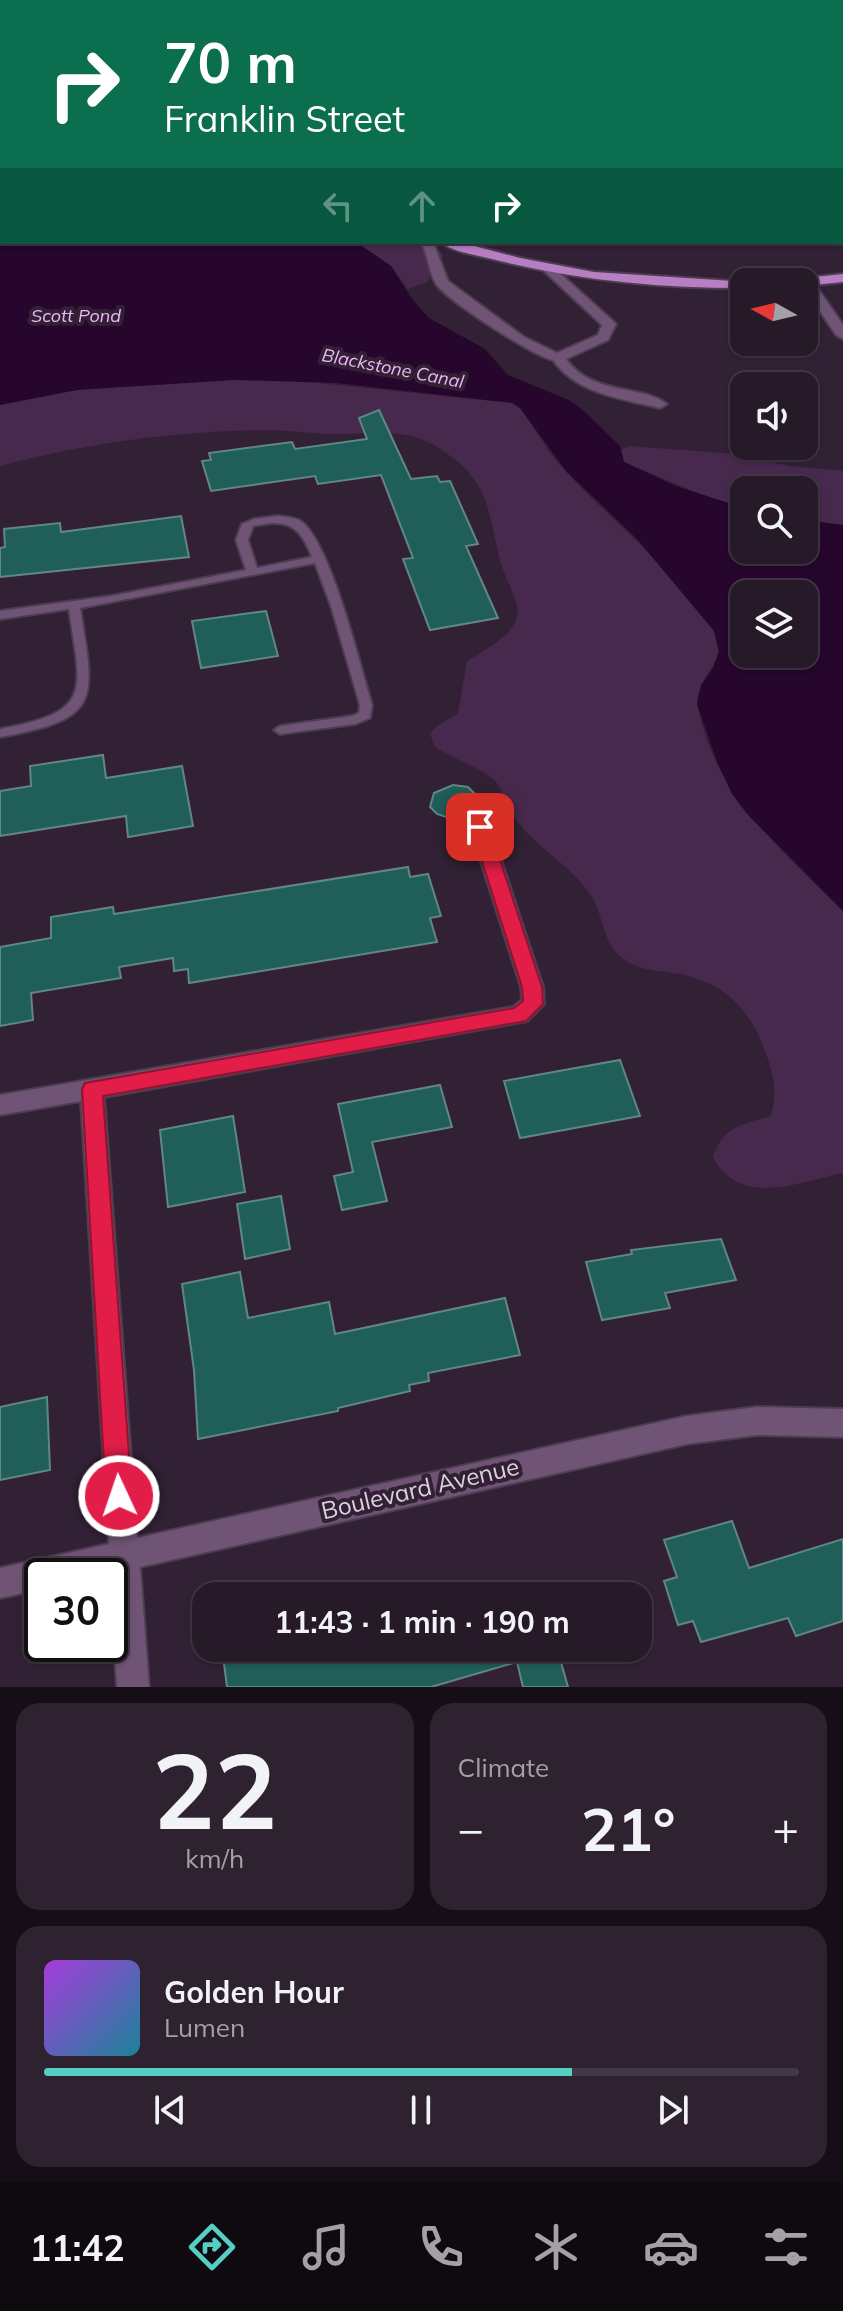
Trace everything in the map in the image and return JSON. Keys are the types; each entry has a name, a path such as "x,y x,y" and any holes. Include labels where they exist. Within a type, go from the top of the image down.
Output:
{"main road":[{"path":"453,244 549,270 622,280 730,284"},
{"path":"818,281 843,278"}],"street":[{"path":"428,244 442,283 452,292 519,340 544,354 558,357 603,337 609,324 549,270"},
{"path":"818,300 843,335"},
{"path":"558,357 564,369 589,383 660,404"},
{"path":"0,1105 519,1015 533,1004 532,987 480,827"},
{"path":"92,1089 133,1687"},
{"name":"Boulevard Avenue","path":"0,1583 687,1430 757,1421 843,1423"}],"lane":[{"path":"252,571 242,540 248,524 283,520 298,524 309,534 320,559 366,705 365,715 355,720 280,730"},
{"path":"0,615 320,559"},
{"path":"0,733 39,728 64,718 77,705 84,691 84,675 74,604"}],"shaded area":[{"path":"359,244 425,244 438,249 443,256 427,282 408,289 391,266"},
{"path":"216,380 289,380 512,403 520,408 559,465 679,585 712,628 718,650 701,686 698,706 706,738 719,767 754,819 843,911 843,1173 772,1188 739,1183 725,1173 713,1157 722,1139 735,1128 771,1116 773,1107 772,1072 749,1019 732,998 709,983 644,968 621,957 610,944 596,905 585,887 522,827 496,782 435,747 430,734 438,725 458,714 467,661 501,639 514,624 517,615 517,606 502,566 484,496 456,460 427,441 402,434 265,430 131,440 0,466 0,405 107,386"},
{"path":"629,446 730,454 730,460 762,460 843,471 843,525 818,522 818,476 730,476 730,504 624,462 621,450"}],"water":[{"name":"Scott Pond","path":"0,244 359,244 391,266 412,299 429,318 485,349 508,375 569,400 584,411 620,446 624,462 676,486 730,503 730,564 818,564 818,522 843,525 843,911 748,815 732,794 717,762 697,704 701,685 719,652 714,631 637,539 566,471 520,408 512,403 336,383 234,380 77,390 0,405"}],"building":[{"path":"379,410 411,479 437,476 440,482 450,481 478,544 466,546 498,618 430,630 403,559 413,558 381,475 318,484 315,476 211,491 202,461 211,460 209,453 292,442 295,449 367,439 359,418"},
{"path":"181,516 189,557 0,577 0,548 5,547 4,529 60,523 61,532"},
{"path":"266,611 278,656 201,668 192,621"},
{"path":"103,755 106,778 182,766 193,826 128,837 126,816 0,836 0,791 31,786 30,766"},
{"path":"453,785 468,787 480,799 475,813 452,819 437,814 430,807 434,793"},
{"path":"408,867 410,877 428,874 441,916 430,918 437,942 189,983 188,969 174,971 173,958 119,967 121,978 31,993 33,1020 0,1026 0,947 51,938 51,917 113,907 114,914"},
{"path":"620,1060 640,1116 520,1138 504,1081"},
{"path":"440,1085 452,1127 372,1142 387,1201 342,1210 334,1176 353,1172 338,1104"},
{"path":"233,1116 245,1192 168,1207 160,1130"},
{"path":"281,1196 290,1249 245,1259 237,1204"},
{"path":"721,1239 736,1280 665,1293 670,1308 602,1320 586,1262 632,1254 631,1250"},
{"path":"240,1272 248,1318 329,1302 335,1334 505,1298 520,1355 428,1373 429,1381 409,1385 410,1391 338,1408 338,1411 198,1439 194,1370 182,1284"},
{"path":"47,1397 50,1470 0,1480 0,1407"},
{"path":"732,1521 749,1568 843,1539 843,1621 796,1636 788,1618 701,1642 693,1621 678,1625 664,1581 677,1577 664,1540"},
{"path":"224,1662 517,1662 431,1687 227,1687"},
{"path":"517,1662 561,1662 568,1687 523,1687"}],"route":[{"path":"119,1496 92,1089 519,1015 533,1004 532,987 480,827"}],"water label":[{"name":"Blackstone Canal","path":"393,368"}]}
